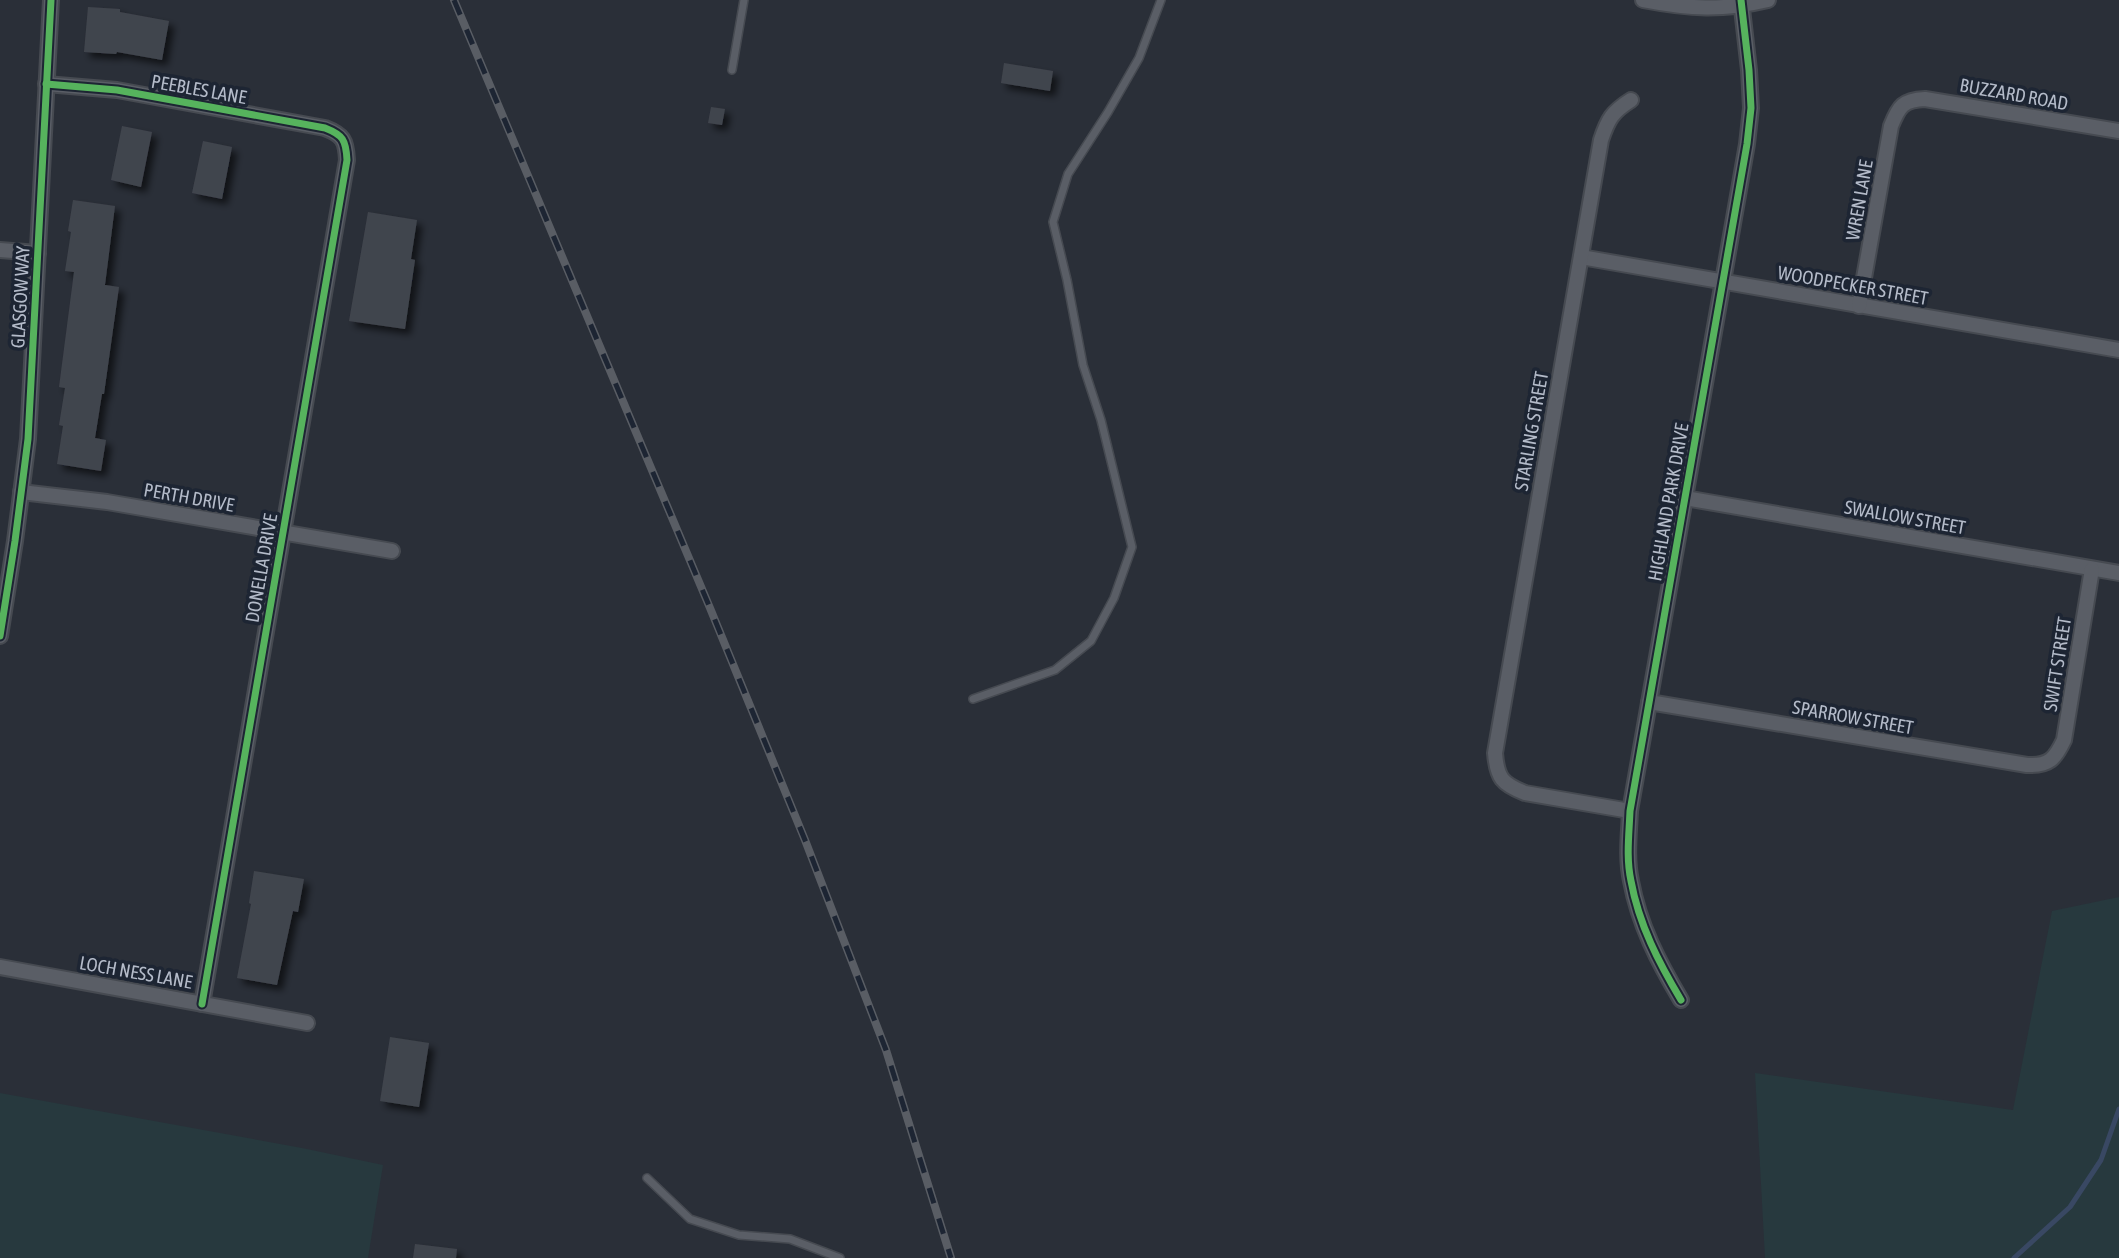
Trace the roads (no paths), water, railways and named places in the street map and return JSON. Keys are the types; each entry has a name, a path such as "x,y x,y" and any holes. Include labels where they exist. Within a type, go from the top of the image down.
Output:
{"street":[{"name":"GLASGOW WAY","path":"0,636 31,401 51,0"},
{"path":"1643,0 1701,9 1768,0"},
{"name":"HIGHLAND PARK DRIVE","path":"1681,1000 1656,956 1639,916 1630,880 1630,811 1747,144 1751,108 1742,3"},
{"name":"PEEBLES LANE","path":"47,83 100,87 208,106 325,128 343,138"},
{"name":"BUZZARD ROAD","path":"1903,103 1912,99 1925,99 2119,131"},
{"name":"STARLING STREET","path":"1630,811 1510,788 1501,780 1496,768 1495,753 1601,140 1607,122 1616,110 1631,100"},
{"name":"WREN LANE","path":"1859,306 1891,126 1903,103"},
{"name":"DONELLA DRIVE","path":"202,1004 347,160 343,138"},
{"path":"0,250 38,253"},
{"name":"WOODPECKER STREET","path":"1581,257 2119,350"},
{"name":"PERTH DRIVE","path":"21,492 107,502 392,551"},
{"name":"SWALLOW STREET","path":"1685,498 2119,573"},
{"name":"SWIFT STREET","path":"2050,761 2058,753 2064,740 2092,569"},
{"name":"SPARROW STREET","path":"1649,702 2027,765 2040,765 2050,761"},
{"name":"LOCH NESS LANE","path":"0,967 307,1023"}],"lane":[{"path":"732,70 744,0"},
{"path":"973,699 1055,670 1091,641 1114,598 1132,547 1101,420 1083,365 1053,222 1068,174 1139,58 1161,0"},
{"path":"647,1178 690,1219 739,1235 790,1239 840,1258"}],"waterway":[{"path":"2014,1258 2070,1207 2101,1160 2119,1109"}],"railway":[{"path":"454,0 805,840 886,1050 951,1258"}]}
